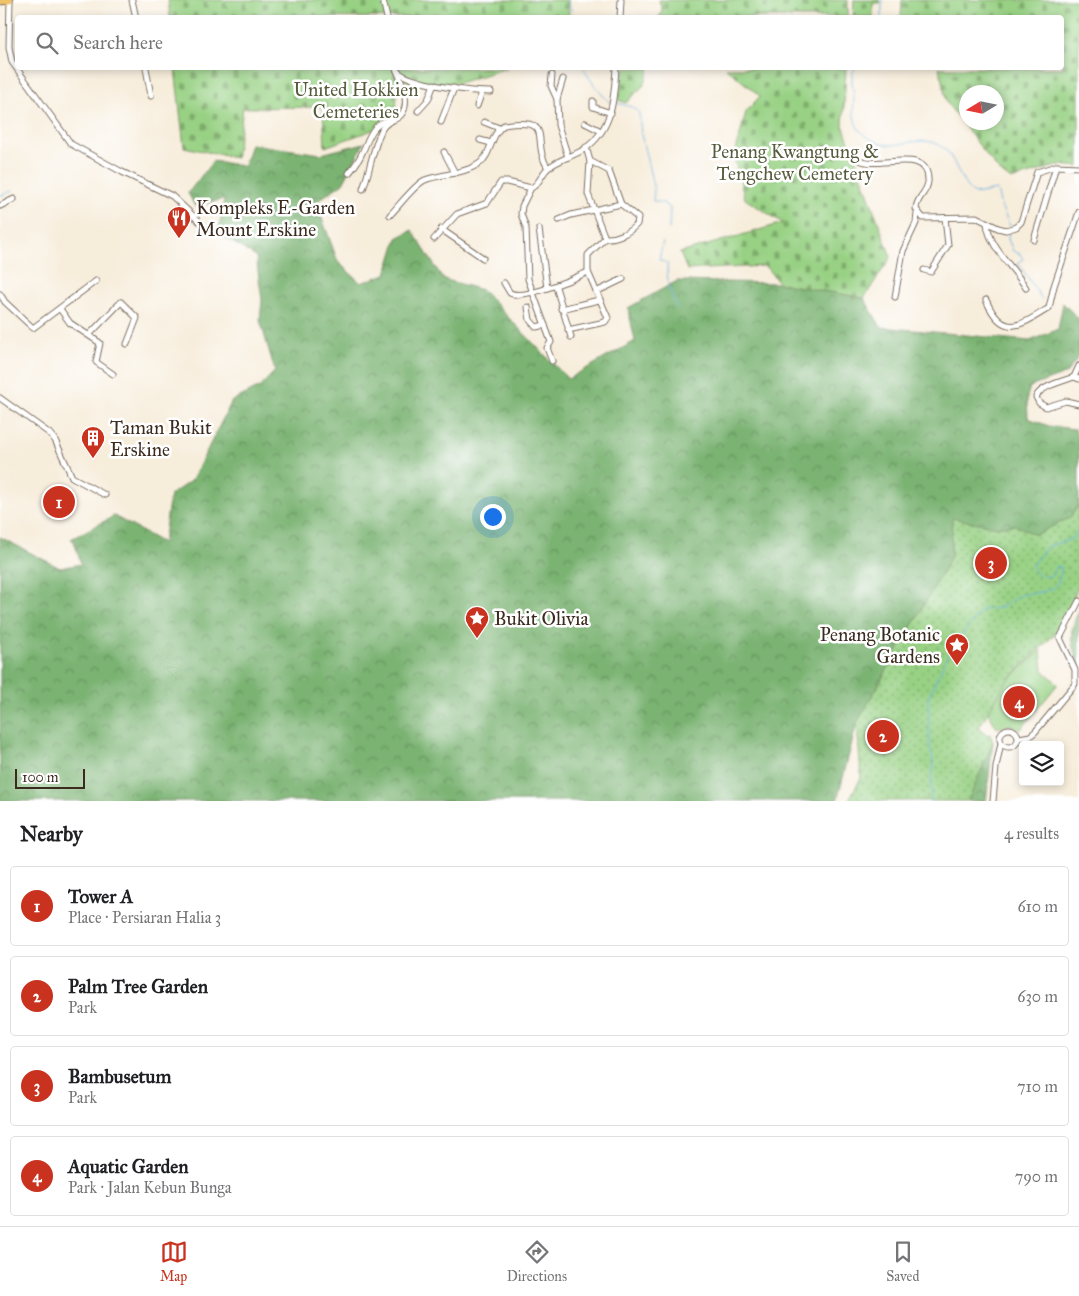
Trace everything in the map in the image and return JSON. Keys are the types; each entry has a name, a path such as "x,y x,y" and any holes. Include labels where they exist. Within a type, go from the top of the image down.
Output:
{"main road":[{"path":"0,1 10,0"}],"street":[{"path":"10,0 9,47 12,62 15,66"},
{"path":"132,0 135,15"},
{"path":"383,0 386,15"},
{"path":"620,15 621,0"},
{"path":"18,70 69,141 122,172 172,196 202,223"},
{"path":"146,70 151,96"},
{"path":"349,173 363,152 370,133 377,124 398,117 402,112 405,94 404,84 397,70"},
{"path":"399,70 411,78 434,84 491,92"},
{"path":"552,361 547,350 551,342 534,291 528,279 526,228 521,214 522,206 531,188 536,186 548,168 586,147 601,131 612,110 616,70"},
{"path":"552,75 550,86 557,99"},
{"path":"563,79 557,99 558,125 568,158"},
{"path":"418,111 428,100 434,84"},
{"path":"441,122 454,88"},
{"path":"477,106 482,92"},
{"path":"593,101 593,107 612,110"},
{"path":"363,189 381,130 389,120"},
{"path":"484,122 499,128"},
{"path":"390,215 422,182 455,173 481,163 499,128 504,125 522,122 535,127 540,133 544,159 548,168"},
{"path":"585,123 601,131"},
{"path":"480,140 490,143"},
{"path":"586,147 590,161 588,194 605,238"},
{"path":"444,152 455,173"},
{"path":"860,160 873,163 909,160 923,167 928,175 928,184 925,192 917,201 916,224 903,251 895,297"},
{"path":"590,161 609,171 621,204 637,215 637,224 614,239 605,238"},
{"path":"917,213 923,218 976,217 1008,230 1021,222 1037,172 1056,166 1079,167"},
{"path":"1034,240 1056,166"},
{"path":"434,239 441,229 457,214 486,203 501,182 531,188"},
{"path":"0,206 14,199"},
{"path":"558,220 621,204"},
{"path":"986,300 993,317 1006,325 1020,326 1049,308 1054,286 1079,212"},
{"path":"916,224 923,218"},
{"path":"924,270 930,272 948,245 945,218"},
{"path":"987,223 991,240 1015,269 1026,288"},
{"path":"441,229 484,258"},
{"path":"539,229 547,288"},
{"path":"568,330 606,322 608,317 588,272 588,255 605,238"},
{"path":"504,283 513,295 556,286 588,272"},
{"path":"596,292 623,280"},
{"path":"0,294 8,305 33,328 60,310 96,281"},
{"path":"556,286 561,309 571,337"},
{"path":"561,309 599,300"},
{"path":"89,335 121,302 136,318 127,344"},
{"path":"528,307 532,324 536,327 545,324"},
{"path":"60,310 70,323 101,344 96,362 113,374"},
{"path":"1079,366 1077,378 1040,392 1036,397 1039,403 1046,407 1066,401 1079,404"},
{"path":"0,398 49,433 72,478 105,495"},
{"path":"1001,743 1012,747 1019,738 1030,736 1071,689 1077,676 1060,638 1079,600"},
{"path":"993,801 996,767 1001,743 1000,737 1005,729 1014,730 1019,738"}],"green space":[{"path":"168,0 568,0 569,15 170,15"},
{"path":"659,0 848,0 848,15 660,15 662,10"},
{"path":"854,0 879,0 880,3 873,3 873,15 853,15"},
{"path":"902,0 1079,0 1079,167 1059,165 1011,180 998,170 968,130 1004,130 1004,85 959,85 959,119 947,103 939,70 1064,70 1064,15 901,15"},
{"name":"United Hokkien Cemeteries","path":"175,70 500,70 458,83 398,82 395,122 325,147 323,107 243,108 236,158 184,147"},
{"path":"625,70 649,70 644,85 626,103 618,100"},
{"name":"Penang Kwangtung & Tengchew Cemetery","path":"728,70 846,70 843,125 891,257 864,298 779,283 765,266 687,270 680,253 783,223 745,199 734,158 746,112 760,96"},
{"path":"364,143 343,183 316,202 338,262 361,283 386,274 397,238 412,230 443,279 482,290 568,379 635,341 628,308 677,281 779,283 864,298 881,327 1030,341 1058,329 1063,303 1079,319 1079,356 1067,373 1030,387 1027,397 1028,418 1049,426 1075,429 1079,444 1079,504 1070,518 1035,535 1015,525 997,527 952,519 951,557 857,723 837,801 0,801 0,537 60,568 81,564 74,541 71,539 114,516 163,543 170,495 192,480 232,401 260,387 275,371 260,320 262,300 256,257 218,233 224,199 195,206 188,193 213,161 244,166 251,144 321,154"},
{"name":"Penang Botanic Gardens","path":"1079,504 1079,586 1058,631 1006,682 979,727 988,735 990,734 993,742 968,801 848,801 861,778 857,723 951,557 952,518 997,527 1015,525 1035,535 1070,518"},
{"path":"1079,610 1079,666 1072,644 1072,632"},
{"path":"1041,650 1043,670 1058,684 1020,730 1011,725 997,728 987,711 1006,682"},
{"path":"993,742 986,801 968,801 969,797"}],"water":[{"path":"1011,693 1025,711 1019,716 1013,708 1010,709 1005,699"}],"waterway":[{"path":"567,0 574,15"},
{"path":"882,0 882,15"},
{"path":"585,70 596,87 612,103"},
{"path":"854,70 852,76 854,114 859,130 869,138 888,145 921,141 933,142 939,145 950,155 964,183 974,194 997,190 1001,206 1010,226"},
{"path":"616,103 632,107 639,113 641,134 654,190 653,201 663,203 670,208 669,229"},
{"path":"0,196 12,191"},
{"path":"1009,230 1008,239 1013,251 1020,254 1023,259 1018,263 1042,299"},
{"path":"663,242 659,260 667,263 668,285 677,308"},
{"path":"931,801 931,777 934,766 930,748 928,698 947,656 981,610 1001,607 1018,596 1043,592 1054,587 1058,582 1061,567 1056,566 1052,576 1045,576 1036,573 1032,565 1048,546 1072,539 1079,530"}],"place":[{"name":"Kompleks E-Garden Mount Erskine","path":"179,239"},
{"name":"Taman Bukit Erskine","path":"93,459"},
{"name":"Tower A","path":"59,502"},
{"name":"Bambusetum","path":"991,563"},
{"name":"Bukit Olivia","path":"477,639"},
{"name":"Penang Botanic Gardens","path":"957,666"},
{"name":"Aquatic Garden","path":"1019,702"},
{"name":"Palm Tree Garden","path":"883,736"}]}
